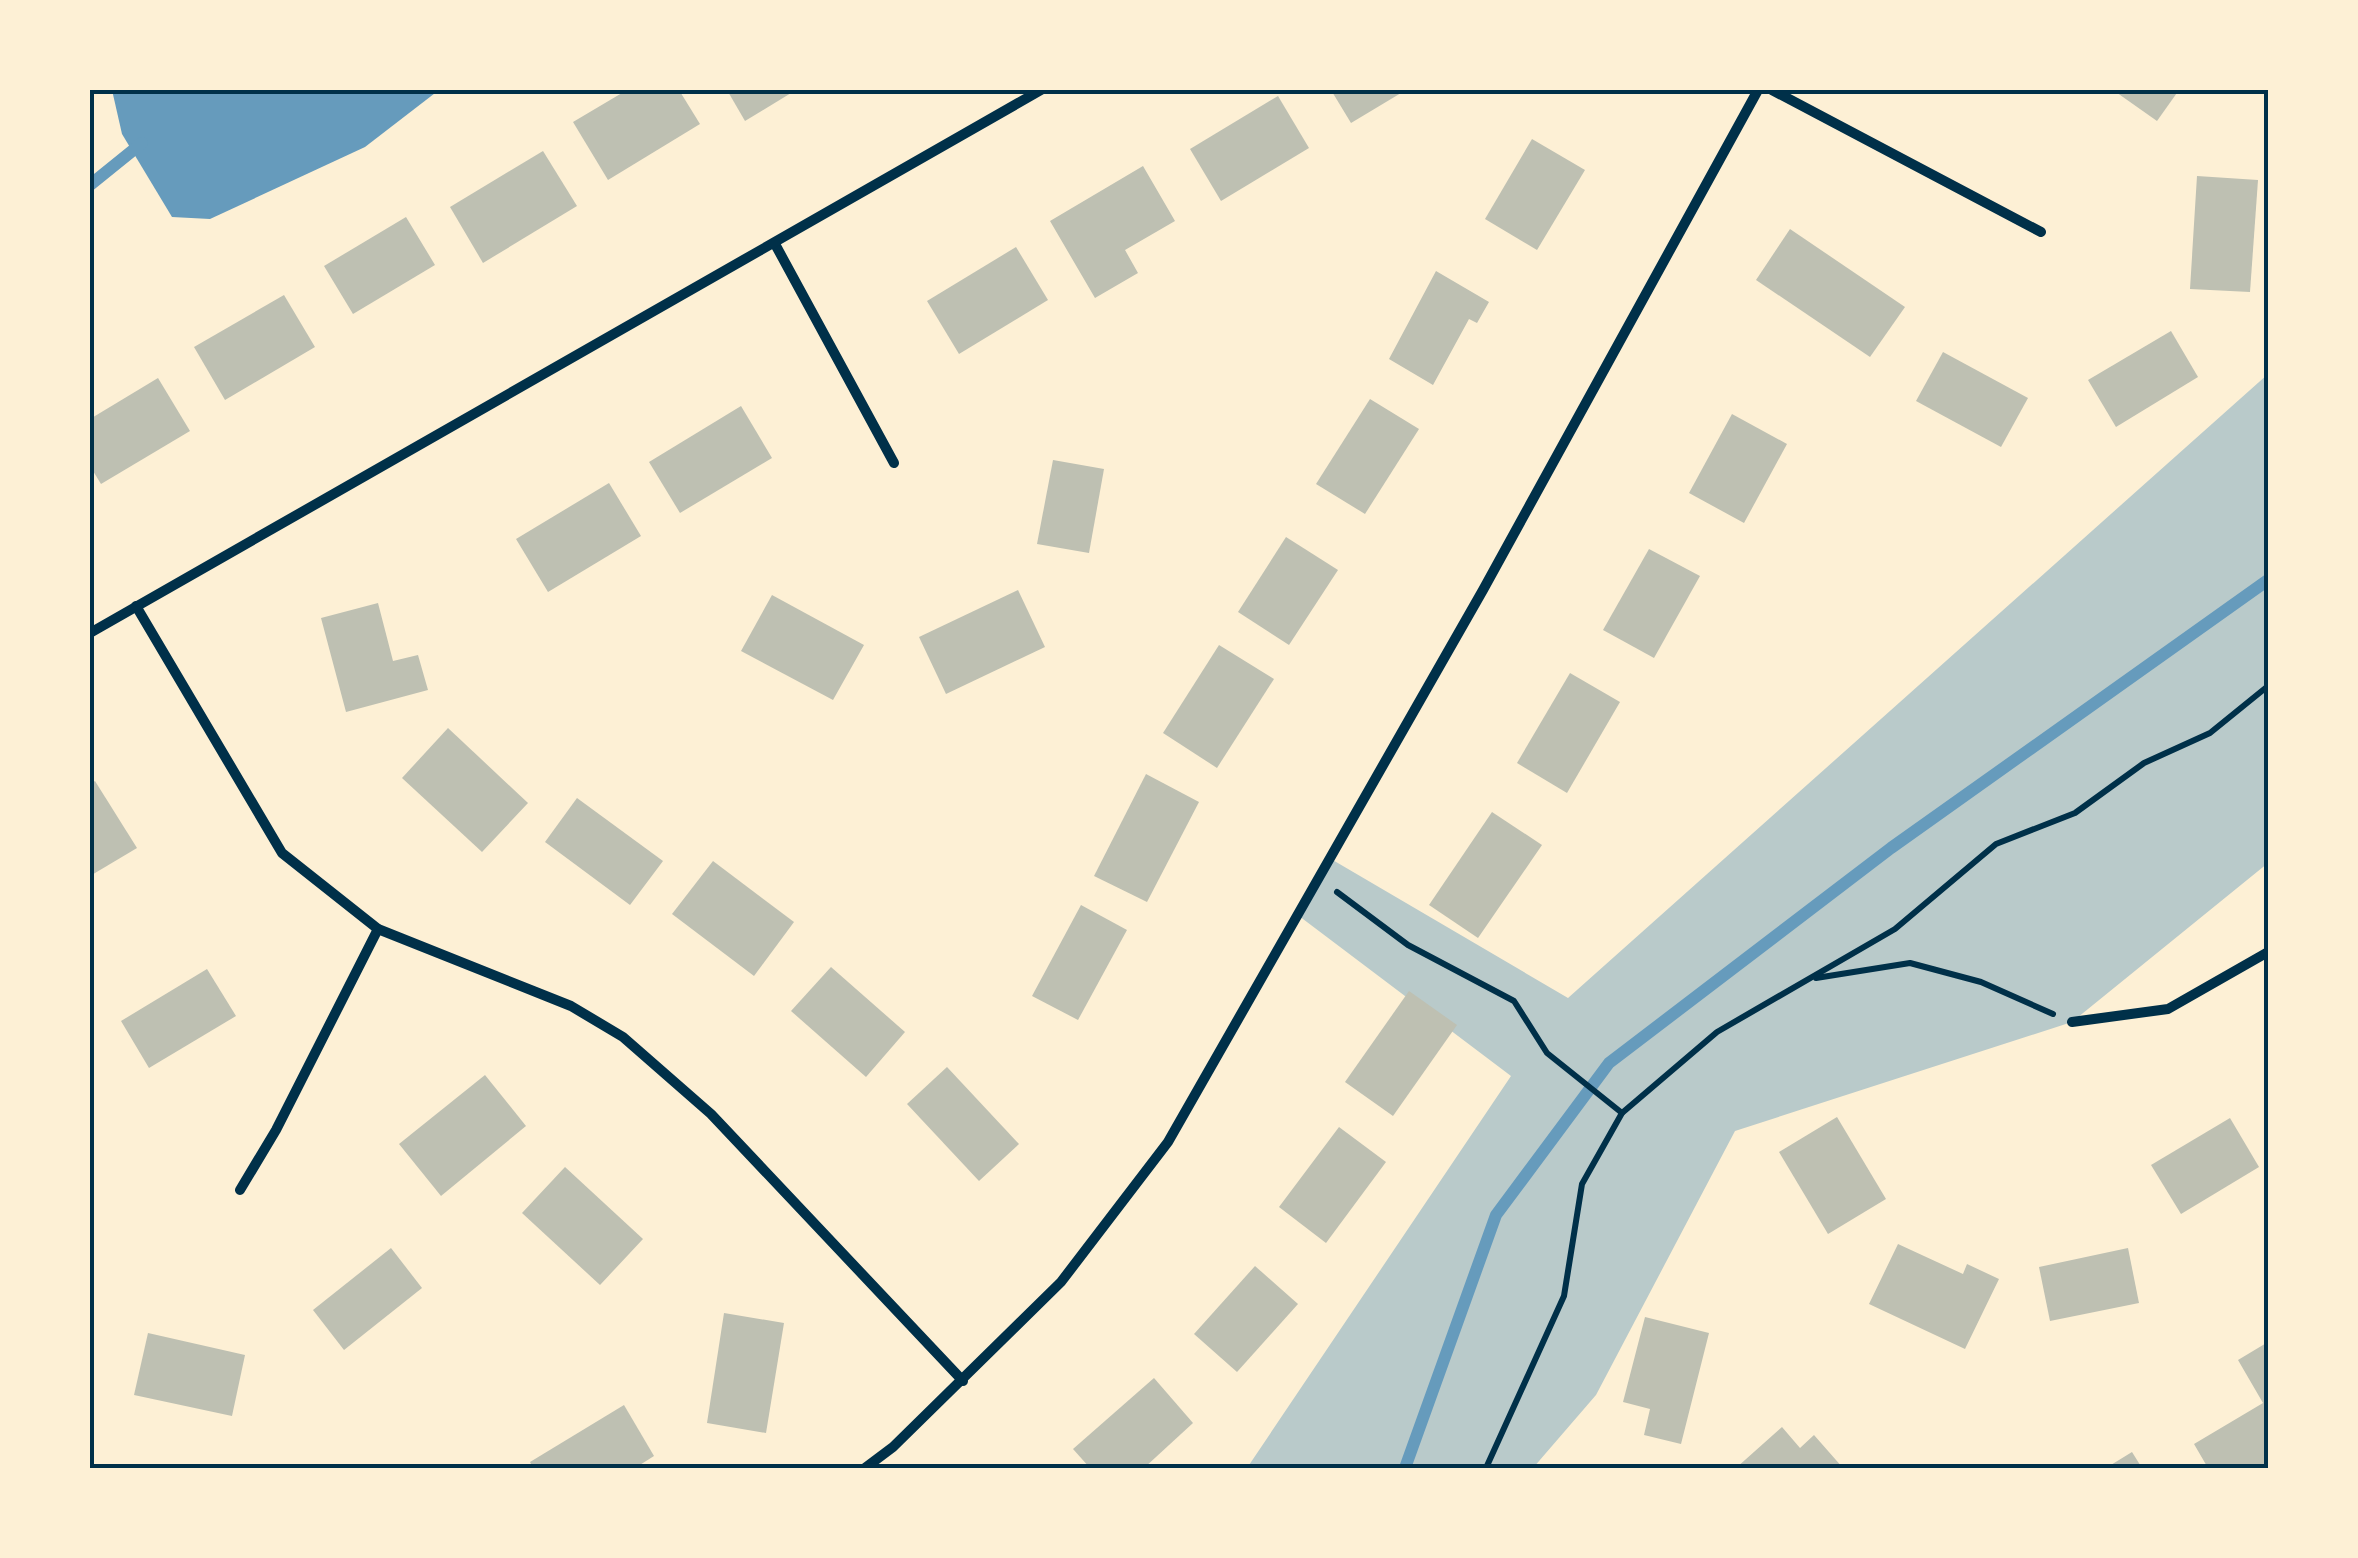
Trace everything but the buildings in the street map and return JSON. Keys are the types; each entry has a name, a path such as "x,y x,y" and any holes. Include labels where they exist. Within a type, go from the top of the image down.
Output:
{"street":[{"path":"90,633 1042,90"},
{"path":"865,1468 963,1381 1061,1282 1168,1142 1318,882 1758,90"},
{"path":"1772,90 2041,232"},
{"path":"776,244 894,463"},
{"path":"136,606 282,854 378,929 571,1006 623,1037 711,1114 963,1381"},
{"path":"240,1190 276,1130 378,929"},
{"path":"2072,1022 2168,1009 2268,952"}],"path":[{"path":"1486,1468 1564,1296 1582,1184 1622,1113 1717,1032 1895,929 1996,844 2074,812 2144,763 2210,734 2268,686"},
{"path":"1318,882 1408,945 1514,1001 1547,1053 1622,1113"},
{"path":"1810,979 1910,963 1981,982 2072,1022"}],"shaded area":[{"path":"2268,374 2268,863 2072,1022 1735,1131 1596,1395 1533,1468 1247,1468 1511,1076 1299,916 1331,859 1568,998"}],"water":[{"path":"112,90 439,90 365,147 210,219 172,217 122,134"}],"waterway":[{"path":"90,185 142,143"},
{"path":"1405,1468 1496,1215 1609,1063 1891,848 2268,580"}]}
